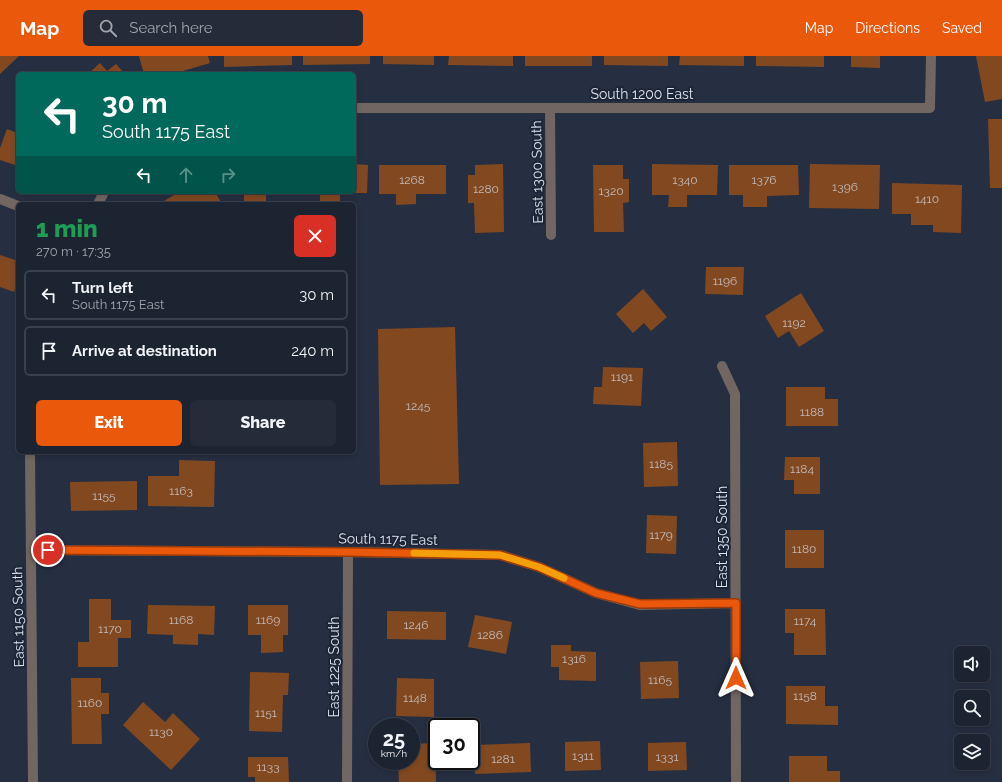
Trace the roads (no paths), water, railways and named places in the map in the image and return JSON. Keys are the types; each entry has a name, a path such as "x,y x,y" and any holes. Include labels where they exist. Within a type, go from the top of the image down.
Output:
{"street":[{"name":"South 1200 East","path":"356,108 930,108 930,56"},
{"name":"East 1300 South","path":"550,108 551,235"},
{"path":"0,198 16,205"},
{"name":"East 1350 South","path":"722,366 735,394 736,782"},
{"name":"East 1150 South","path":"30,454 33,782"},
{"name":"South 1175 East","path":"31,550 348,552 500,555 539,567 596,593 640,604 736,603"},
{"name":"East 1225 South","path":"347,782 348,552"}]}
